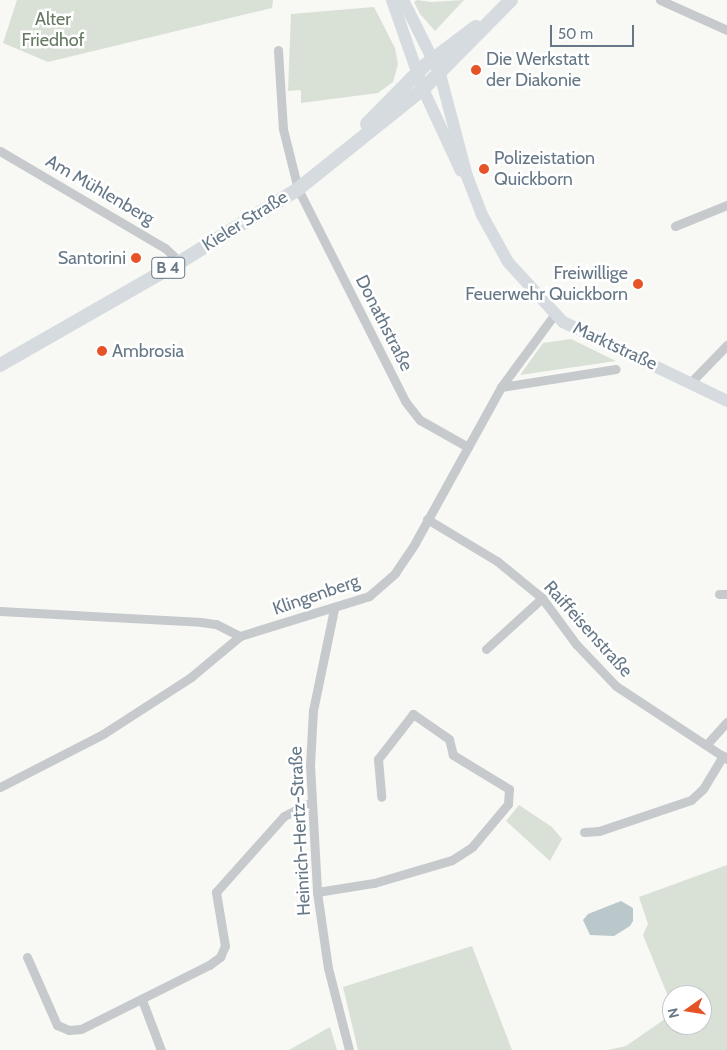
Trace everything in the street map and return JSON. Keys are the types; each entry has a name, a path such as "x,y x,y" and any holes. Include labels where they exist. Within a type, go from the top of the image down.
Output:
{"main road":[{"name":"Marktstraße","path":"392,0 423,90 457,168 467,176"},
{"name":"Marktstraße","path":"403,0 434,58 467,176 500,250 554,315 592,338 691,382 727,401"},
{"name":"Kieler Straße","path":"0,365 180,262 298,189 423,90 511,0 417,73 330,162"}],"street":[{"path":"660,0 727,30"},
{"name":"Donathstraße","path":"278,50 283,129 298,189 405,401 420,420 468,446"},
{"name":"Am Mühlenberg","path":"0,151 166,248 180,262"},
{"path":"675,226 727,205"},
{"name":"Klingenberg","path":"240,636 334,609 369,596 394,573 427,519 501,387 554,315"},
{"path":"691,382 727,345"},
{"name":"Marktstraße","path":"501,387 616,369"},
{"name":"Raiffeisenstraße","path":"427,519 497,561 542,598 576,644 616,686 725,757"},
{"path":"486,650 542,598"},
{"name":"Heinrich-Hertz-Straße","path":"334,609 313,710 310,765 317,892 328,968 350,1050"},
{"path":"0,611 201,622 216,624 240,636 191,677 103,734 0,787"},
{"path":"317,892 374,883 452,860 472,847 508,804 510,789 453,755 449,739 413,714 378,759 381,797"},
{"path":"707,744 727,722"},
{"path":"584,832 599,831 691,800 703,789 725,757"},
{"path":"27,957 57,1025 69,1030 81,1029 142,1000 220,957 226,937 216,892 284,816 312,802"},
{"path":"142,1000 161,1050"}],"green space":[{"name":"Alter Friedhof","path":"17,0 273,0 272,8 48,62 3,43"},
{"path":"417,0 431,2 464,0 435,31 420,14 414,2"},
{"path":"374,7 395,48 398,64 393,82 378,93 301,103 301,90 288,91 291,14"},
{"path":"571,339 616,361 520,375 543,343"},
{"path":"519,805 552,827 562,839 550,861 506,821"},
{"path":"727,865 727,1050 608,1050 626,1046 662,1021 662,1035 712,1035 712,985 663,985 643,935 648,924 639,897"},
{"path":"472,946 512,1050 358,1050 343,987"},
{"path":"330,1027 337,1050 289,1050"}],"shaded area":[{"path":"621,901 633,908 633,921 630,926 614,936 590,935 583,920 588,914"}],"place":[{"name":"Die Werkstatt der Diakonie","path":"476,70"},
{"name":"Polizeistation Quickborn","path":"484,169"},
{"name":"Santorini","path":"136,258"},
{"name":"Freiwillige Feuerwehr Quickborn","path":"638,284"},
{"name":"Ambrosia","path":"102,351"}]}
